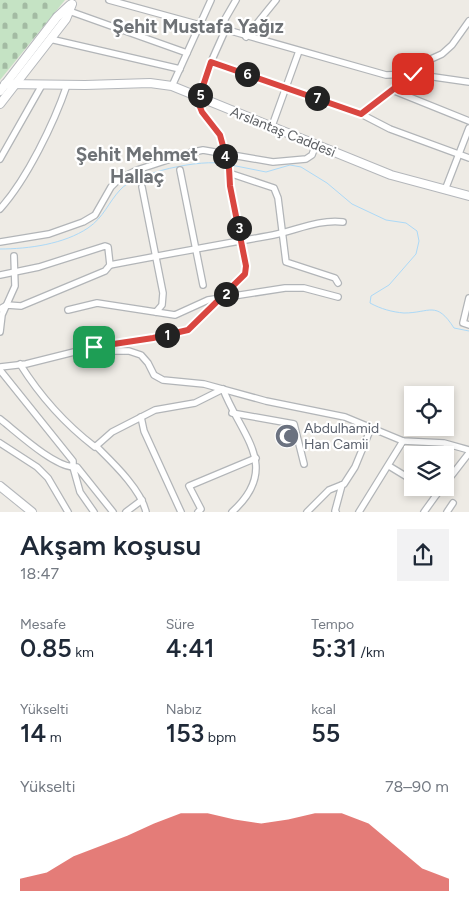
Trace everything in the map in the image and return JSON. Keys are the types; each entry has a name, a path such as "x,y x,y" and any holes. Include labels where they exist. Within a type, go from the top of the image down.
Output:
{"main road":[{"path":"0,104 50,39 72,5"},
{"path":"0,91 57,17 72,5"},
{"name":"Arslantaş Caddesi","path":"6,84 140,83 172,86 197,98 272,126 391,175 469,196"},
{"path":"0,486 32,512"}],"street":[{"path":"109,0 200,25 224,29 246,37 386,75 413,74 469,82"},
{"path":"172,86 210,0"},
{"path":"0,367 188,330 245,274 246,266 229,171 220,135 202,112 197,98 224,29 225,19 236,0"},
{"path":"246,37 276,0"},
{"path":"72,5 187,53"},
{"path":"361,114 431,59 442,54 469,21"},
{"path":"50,39 180,69"},
{"path":"272,126 300,51"},
{"path":"211,62 361,114 390,129 469,158"},
{"path":"0,159 42,84"},
{"path":"0,209 19,183 60,106 67,85"},
{"path":"392,90 469,121"},
{"path":"445,190 469,128"},
{"path":"0,242 49,234 82,222 95,215 111,187 119,179 137,170 203,150 273,162 306,159 312,155 316,144"},
{"path":"180,170 203,285"},
{"path":"229,171 274,188 278,198 286,262 335,278 338,282"},
{"path":"142,187 163,293 162,305 156,312"},
{"path":"110,265 197,250 241,239 282,232 326,220 343,222"},
{"path":"0,275 39,267 105,246 108,247 110,265 106,271 47,297 21,306 7,305 0,309"},
{"path":"0,332 2,315 15,286 14,256"},
{"path":"68,310 98,303 175,315 208,300 223,296 276,289 304,288 338,297"},
{"path":"469,298 462,319 463,323 469,325"},
{"path":"106,345 115,351 129,351 141,355 148,363 154,375 162,380 204,384 266,401 345,416 403,441 444,443 469,452 454,472"},
{"path":"20,364 33,384 69,425 96,446 116,465 142,500 146,512"},
{"path":"0,370 73,461 80,492 94,512"},
{"path":"223,389 232,413 251,443 256,458 257,472 255,483 242,504 232,512"},
{"path":"96,446 112,432 155,410 195,403 223,389"},
{"path":"232,413 294,424 304,464"},
{"path":"141,417 147,439 182,512"},
{"path":"0,420 45,453 68,466 77,466 113,512"},
{"path":"336,512 342,485 355,467 371,428"},
{"path":"359,512 403,441"},
{"path":"0,443 37,467 48,478 68,512"},
{"path":"198,512 201,509 189,486 256,458"},
{"path":"389,466 404,475"},
{"path":"307,512 329,490 342,485"},
{"path":"424,512 436,496"},
{"path":"126,512 142,500"},
{"path":"447,512 452,502"}],"green space":[{"path":"0,0 65,0 0,80"}],"waterway":[{"path":"0,249 23,248 57,242 79,233 88,228 102,215 120,190 139,178 186,165 201,163 225,164"},
{"path":"231,165 266,172 290,165 301,167 327,183 352,204 386,220 406,223 417,231 419,241 416,254 389,285 371,296 370,303 382,309 400,313 437,311 448,319 454,328 469,331"}],"place":[{"name":"Abdulhamid Han Camii","path":"287,436"}],"district":[{"name":"Şehit Mustafa Yağız","path":"198,26"},
{"name":"Şehit Mehmet Hallaç","path":"137,165"}],"route":[{"path":"94,347 170,335 188,330 245,274 246,266 230,186 229,168 220,135 202,112 196,97 199,98 211,62 361,114 413,74"}]}
